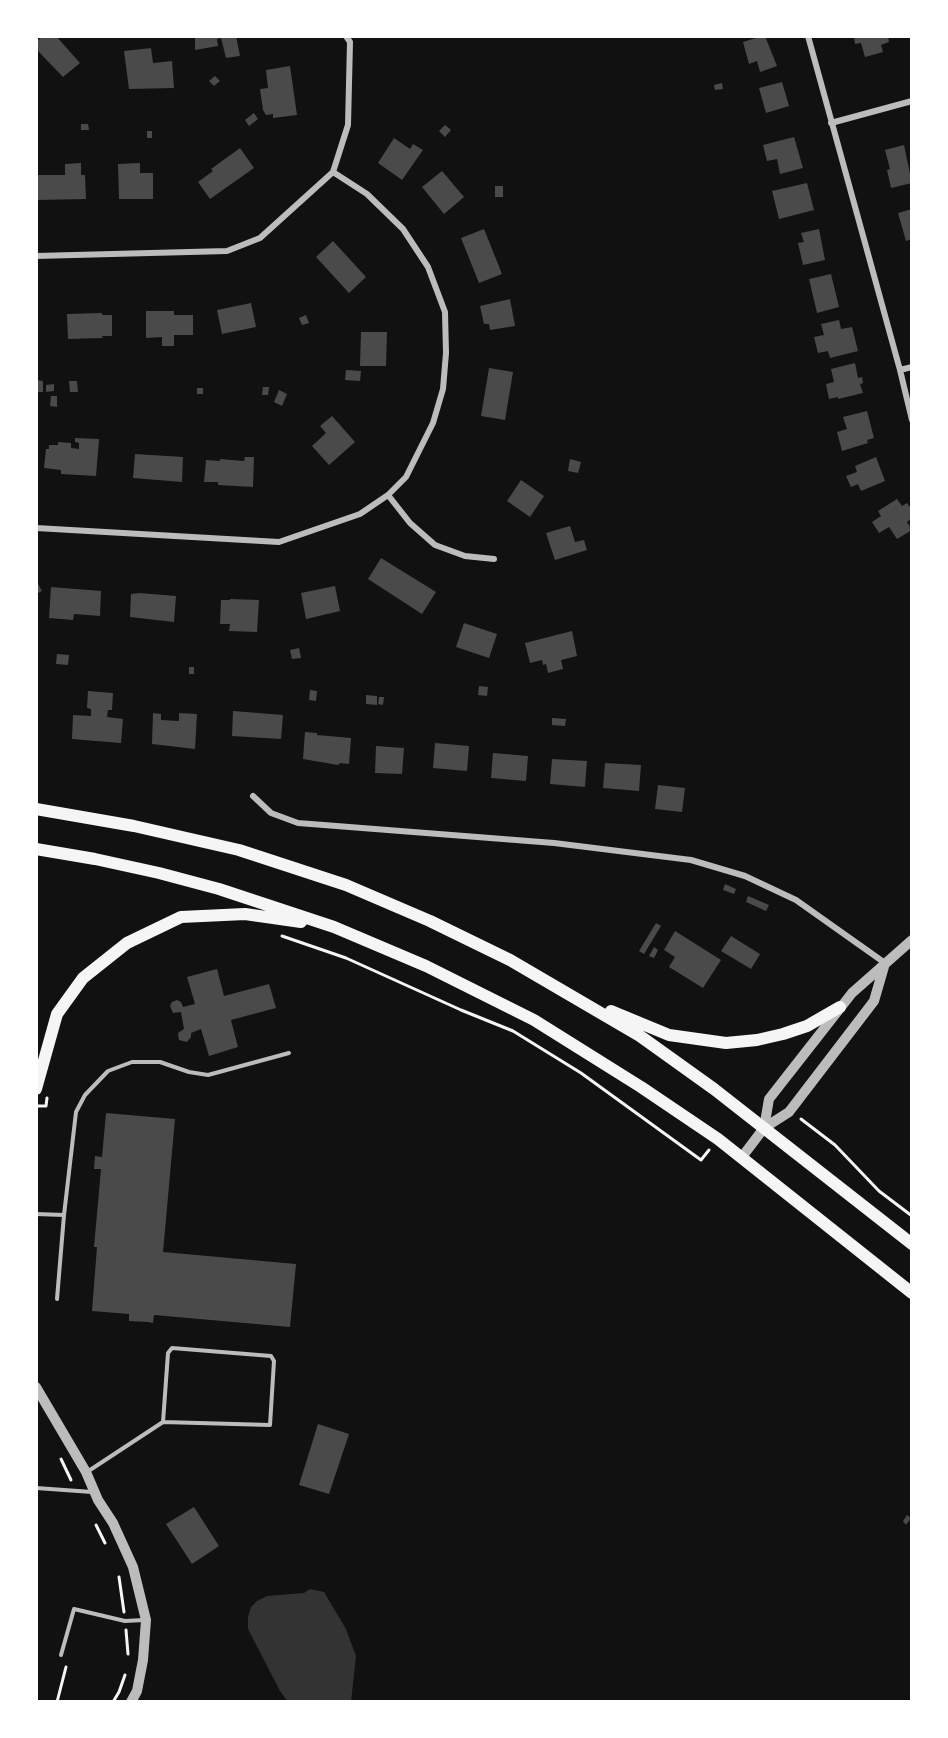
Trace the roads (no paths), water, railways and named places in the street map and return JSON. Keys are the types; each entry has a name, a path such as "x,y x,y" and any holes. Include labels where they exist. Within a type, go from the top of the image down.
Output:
{"main road":[{"path":"36,809 134,826 239,850 346,885 430,921 510,960 640,1036 714,1089 912,1244"},
{"path":"36,849 159,873 219,889 334,927 426,966 534,1020 641,1087 718,1139 912,1293"},
{"path":"41,1092 57,1014 83,978 127,943 181,916 245,914 334,927"},
{"path":"573,995 669,1035 726,1043 757,1040 783,1034 807,1026 840,1007"}],"street":[{"path":"36,256 227,251 260,238 333,172 348,125 350,42 346,36"},
{"path":"808,36 912,420"},
{"path":"831,123 912,101"},
{"path":"36,528 279,542 360,514 388,495 406,477 433,423 443,389 446,353 445,312 428,267 403,229 367,194 333,172"},
{"path":"900,370 912,367"},
{"path":"388,495 410,523 435,545 465,556 495,560"},
{"path":"253,796 271,813 298,823 554,843 691,860 745,876 796,900 885,963"},
{"path":"764,1128 769,1099 840,1007 852,993 912,940"},
{"path":"742,1157 764,1128 789,1112 874,1001 885,963"},
{"path":"36,1387 86,1472 133,1567 146,1620 143,1660 137,1691 131,1702"}],"lane":[{"path":"57,1299 76,1112 85,1095 108,1071 132,1062 160,1062 189,1072 208,1075 289,1053"},
{"path":"36,1214 64,1215"},
{"path":"86,1472 163,1422 270,1425 274,1361 271,1356 172,1348 168,1353 163,1422"},
{"path":"36,1488 95,1492"},
{"path":"61,1655 74,1609 125,1621 146,1620"}]}
